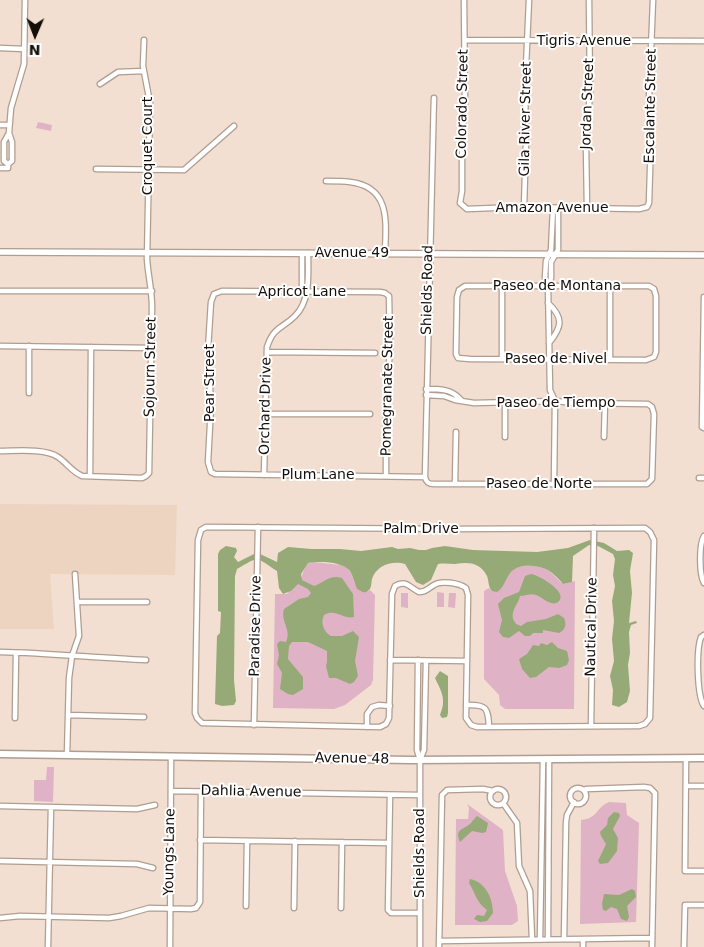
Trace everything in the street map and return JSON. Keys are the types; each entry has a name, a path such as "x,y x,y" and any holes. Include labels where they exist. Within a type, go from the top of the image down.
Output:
{"main road":[{"name":"Avenue 48","path":"0,754 420,760 704,758"}],"street":[{"path":"0,168 8,166 12,161 12,142 9,125 11,108 24,64 25,0"},
{"name":"Colorado Street","path":"462,207 460,203 465,104 464,0"},
{"name":"Gila River Street","path":"524,208 526,149 524,103 529,0"},
{"name":"Jordan Street","path":"587,208 586,146 590,92 589,0"},
{"name":"Escalante Street","path":"643,208 647,207 649,203 651,138 649,99 653,0"},
{"name":"Croquet Court","path":"144,40 144,71 150,103 147,253"},
{"name":"Tigris Avenue","path":"465,40 704,41"},
{"path":"0,48 24,49"},
{"path":"100,84 118,72 144,71"},
{"name":"Shields Road","path":"428,483 425,477 426,392 434,98"},
{"path":"0,125 9,125"},
{"path":"96,170 184,170 234,126"},
{"path":"8,166 4,161 4,142 9,133"},
{"path":"326,181 350,182 366,186 377,195 383,204 386,217 386,253"},
{"name":"Amazon Avenue","path":"462,207 467,209 643,208"},
{"path":"551,254 552,208"},
{"path":"554,484 555,401 550,390 548,286 545,278 546,260 558,250 558,208"},
{"name":"Avenue 49","path":"0,252 704,255"},
{"name":"Sojourn Street","path":"90,476 142,478 149,473 152,291 148,274 147,253"},
{"path":"305,253 302,287 306,293"},
{"name":"Paseo de Montana","path":"458,358 456,354 457,297 460,288 471,286 649,286 654,289 656,296 656,352 654,357"},
{"path":"502,286 502,359"},
{"path":"610,286 610,359"},
{"path":"0,291 152,291"},
{"name":"Apricot Lane","path":"214,294 222,291 380,292 389,296"},
{"name":"Orchard Drive","path":"264,475 267,352 269,342 275,330 295,316 301,309 306,293"},
{"name":"Pear Street","path":"211,472 208,462 211,415 208,349 211,302 214,294"},
{"name":"Pomegranate Street","path":"386,475 386,409 390,356 389,296"},
{"path":"703,428 704,297"},
{"path":"548,304 558,313 559,322 558,332 549,343"},
{"path":"0,346 152,348"},
{"path":"29,346 29,393"},
{"path":"0,451 45,452 60,458 74,473 90,476 91,347"},
{"path":"267,352 375,353"},
{"name":"Paseo de Nivel","path":"458,358 646,360 654,357"},
{"name":"Paseo de Tiempo","path":"426,392 474,403 555,401 574,403 645,403 651,405 654,414 653,472 650,482"},
{"path":"604,437 605,402"},
{"path":"505,403 505,437"},
{"path":"265,414 370,414"},
{"path":"455,484 456,432"},
{"name":"Plum Lane","path":"211,472 215,474 425,477"},
{"name":"Paseo de Norte","path":"428,483 642,484 650,482"},
{"name":"Palm Drive","path":"208,526 258,527 450,529 645,528 652,536 653,549 650,718 645,724 639,726 474,727 468,723 466,718 468,595 466,588 459,584 437,583 422,592 417,591 406,583 398,584 393,589 392,594 390,706 389,718 386,724 380,727 205,724 199,721 195,713 199,536 201,530 208,526"},
{"name":"Paradise Drive","path":"254,725 258,527"},
{"name":"Nautical Drive","path":"591,726 594,528"},
{"path":"704,536 701,541 701,576 704,582"},
{"path":"67,755 69,678 72,656 79,636 75,574"},
{"path":"78,602 147,602"},
{"path":"702,636 699,648 699,694 704,706"},
{"path":"0,652 146,660"},
{"path":"16,652 16,718"},
{"path":"390,660 467,661"},
{"name":"Shields Road","path":"418,660 417,750 420,760 420,947"},
{"name":"Shields Road","path":"420,760 424,750 426,660"},
{"path":"367,727 367,714 372,707 379,704 390,706"},
{"path":"466,705 483,706 488,714 489,727"},
{"path":"68,715 144,717"},
{"name":"Youngs Lane","path":"170,947 171,757"},
{"path":"686,759 685,871 704,871"},
{"path":"546,760 548,939"},
{"path":"540,939 546,760"},
{"path":"686,786 704,786"},
{"path":"583,790 586,795 585,800 581,803 574,802 570,796 576,788 583,790 644,787 650,788 655,794 652,947"},
{"path":"439,947 442,795 446,790 500,790 506,796 503,803 498,805 493,803 490,796 493,791"},
{"name":"Dahlia Avenue","path":"171,791 420,795"},
{"path":"0,918 20,916 108,918 149,908 191,910 196,908 200,902 201,791"},
{"path":"390,795 388,910 391,913 420,913"},
{"path":"564,939 567,815 574,802"},
{"path":"503,803 517,823 519,866 530,891 532,939"},
{"path":"0,806 137,809 155,805"},
{"path":"48,947 51,807"},
{"path":"200,840 389,843"},
{"path":"246,906 247,840"},
{"path":"294,908 295,841"},
{"path":"341,908 342,842"},
{"path":"0,861 136,864 154,868"},
{"path":"684,947 685,905 704,905"},
{"path":"440,941 652,938"},
{"path":"583,939 583,947"},
{"path":"505,940 505,947"}],"shaded area":[{"path":"38,122 52,125 51,131 36,128"},
{"path":"0,504 177,505 175,575 50,574 54,629 0,629"},
{"path":"590,540 604,543 617,551 629,550 633,553 630,571 632,593 629,623 636,621 637,623 631,625 629,632 630,653 628,665 630,691 627,702 619,707 612,705 613,690 610,676 614,661 612,601 615,586 613,575 615,559 613,554 598,546 589,545 573,556 572,582 563,584 548,570 534,566 524,566 514,569 502,588 497,592 492,591 484,571 469,563 438,564 431,580 423,585 416,582 405,564 390,563 377,570 370,588 368,591 363,592 357,589 350,571 342,565 324,562 308,563 301,574 302,580 314,586 334,577 342,578 353,594 354,617 328,613 324,615 322,621 325,630 331,636 342,636 353,631 359,637 355,661 358,676 350,684 336,678 329,678 326,666 327,651 308,642 292,642 289,646 288,659 303,677 303,689 293,695 280,689 282,673 277,664 279,655 277,644 280,641 286,642 288,633 283,618 284,609 299,599 308,597 311,593 308,589 298,584 291,591 283,594 279,588 277,571 261,561 250,561 237,569 235,576 234,680 236,701 234,705 222,706 215,704 217,636 220,633 221,612 218,611 218,554 226,546 236,548 237,551 234,557 238,562 254,554 260,554 277,562 278,553 288,547 361,551 392,547 426,550 445,546 473,550 537,552 568,548"},
{"path":"313,562 341,565 347,568 355,583 367,592 370,590 375,595 373,680 371,685 345,705 334,709 273,708 275,594 287,594 301,578 306,564"},
{"path":"522,566 535,566 547,569 563,584 575,581 574,709 505,709 500,705 499,695 484,679 484,591 489,588 492,591 500,589 514,569"},
{"path":"531,574 557,589 561,598 558,602 552,603 534,594 520,596 513,612 513,619 516,624 521,626 527,622 546,619 558,614 564,618 565,627 559,633 543,630 543,633 533,633 530,636 525,636 519,631 509,638 503,637 499,632 502,620 498,604 504,598 519,592 525,576"},
{"path":"437,592 444,593 444,607 437,607"},
{"path":"401,593 408,593 408,608 401,607"},
{"path":"449,593 456,593 455,608 448,607"},
{"path":"552,642 558,648 567,651 569,660 567,665 559,668 549,667 536,677 530,678 522,669 519,659 527,654 533,645 539,646 541,643 547,645"},
{"path":"440,671 448,676 448,713 447,717 442,718 440,715 443,700 435,678"},
{"path":"47,767 54,767 53,802 34,801 34,780 46,780"},
{"path":"609,802 626,803 627,815 639,823 636,922 580,924 581,820 591,817"},
{"path":"467,804 503,830 505,871 517,906 518,921 512,925 455,925 456,819 468,819 469,808"},
{"path":"614,812 619,813 620,816 613,829 618,838 617,851 608,863 600,864 598,861 606,844 600,832 607,825 608,818"},
{"path":"477,816 488,823 486,832 472,831 460,842 459,832"},
{"path":"470,879 476,881 488,892 492,902 493,913 487,921 480,922 474,919 477,915 484,916 487,910 476,898 469,883"},
{"path":"632,889 635,891 636,897 627,906 629,917 627,921 621,919 617,909 611,907 606,911 603,910 604,894 619,895"}]}
